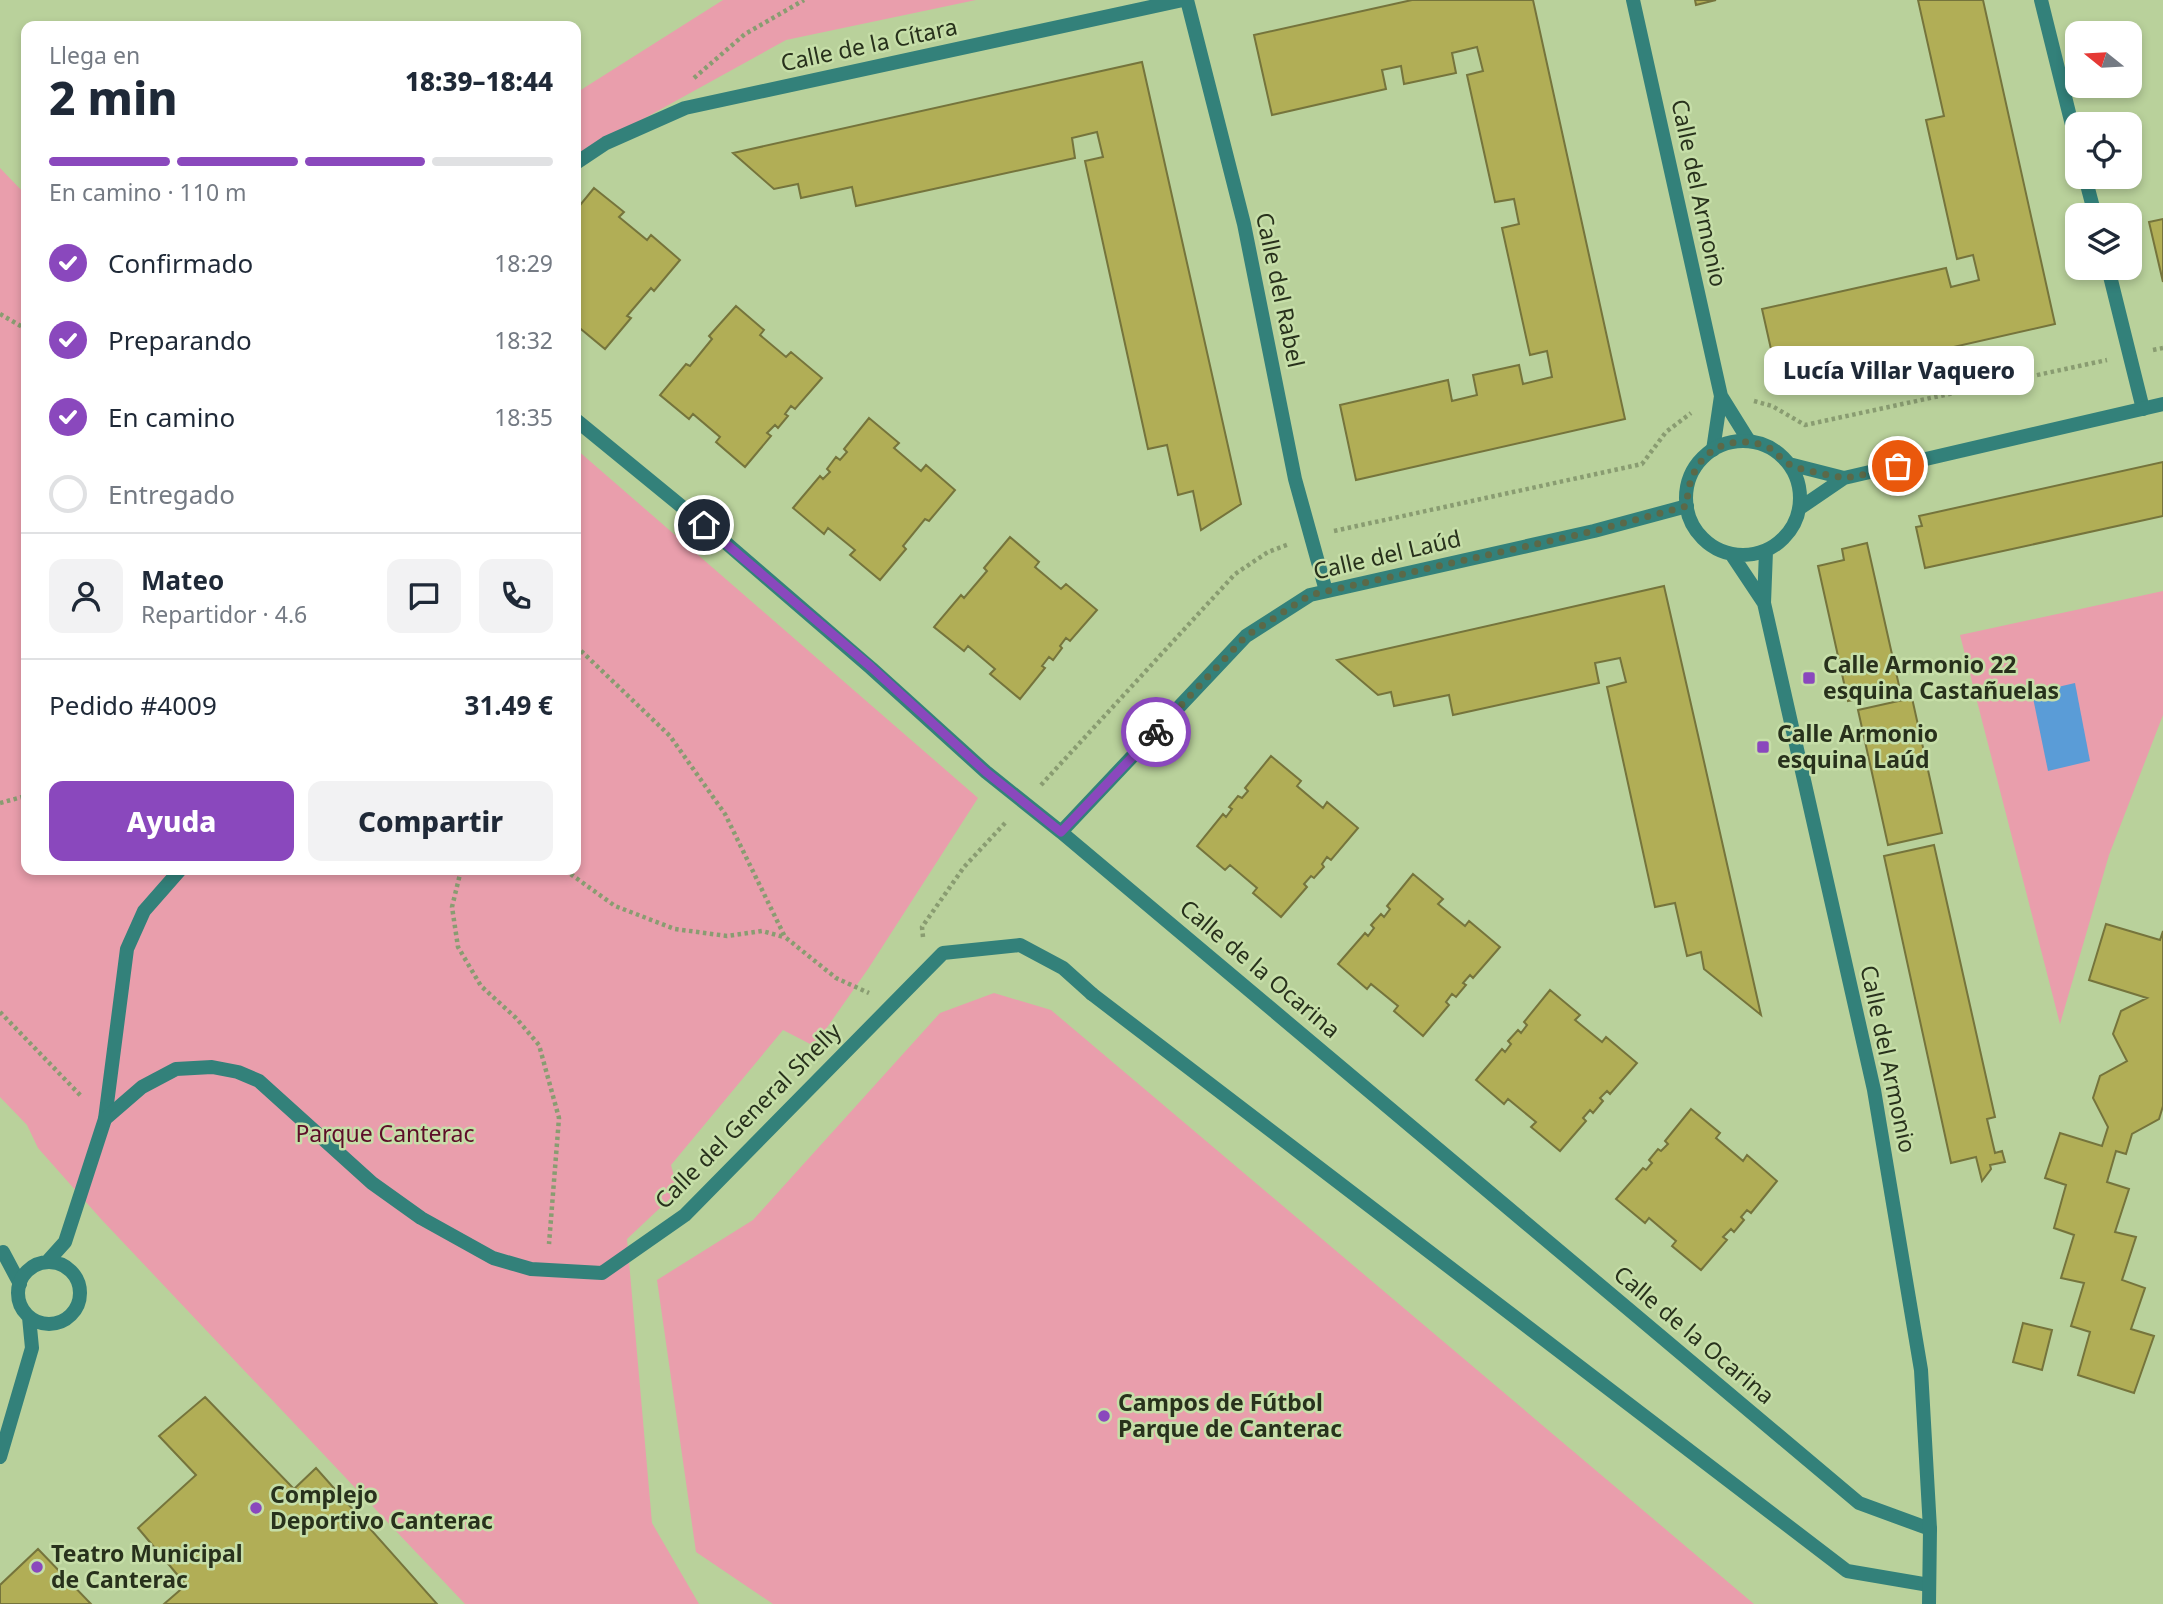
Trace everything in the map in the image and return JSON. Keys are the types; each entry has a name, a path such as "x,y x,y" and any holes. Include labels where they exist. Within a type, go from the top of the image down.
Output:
{"street":[{"name":"Calle de la Cítara","path":"581,160 606,144 685,108 1185,0"},
{"name":"Calle del Rabel","path":"1185,0 1244,224 1295,478 1326,591"},
{"name":"Calle del Armonio","path":"1633,0 1721,396 1749,441"},
{"path":"2041,0 2069,112"},
{"path":"2111,280 2143,409"},
{"name":"Calle del Armonio","path":"1713,450 1721,396"},
{"path":"1800,508 1844,478 2163,404"},
{"name":"Calle de la Ocarina","path":"581,424 871,667 986,772 1061,832 1858,1503 1930,1529"},
{"path":"1749,441 1768,446 1789,464 1799,487 1800,508 1787,536 1766,551 1732,555 1716,549 1695,529 1687,506 1687,489 1698,464 1713,450 1731,442 1749,441"},
{"path":"1789,464 1844,478"},
{"name":"Calle del Laúd","path":"1061,832 1246,636 1310,595 1580,534 1687,506"},
{"name":"Calle del Armonio","path":"1766,551 1764,603 1874,1090 1921,1370 1930,1529 1929,1604"},
{"name":"Calle del Armonio","path":"1732,555 1764,603"},
{"path":"47,1262 65,1242 105,1119 127,949 144,911 176,875"},
{"name":"Calle del General Shelly","path":"105,1119 142,1087 176,1069 212,1068 238,1072 259,1081 372,1183 421,1218 493,1258 531,1269 602,1273 685,1215 943,953 1020,945 1063,968 1092,994 1847,1571 1929,1585"},
{"path":"65,1242 69,1269"},
{"path":"3,1252 20,1284"},
{"path":"47,1262 69,1269 76,1277 81,1297 71,1316 62,1322 51,1324 29,1317 23,1310 18,1292 29,1270 47,1262"},
{"path":"0,1457 32,1348 29,1317"},
{"path":"32,1348 51,1324"}],"path":[{"path":"684,87 745,34 804,0"},
{"path":"0,314 21,326"},
{"path":"581,651 670,736 724,814 785,937"},
{"path":"0,803 21,797"},
{"path":"460,875 452,907 458,947 481,986 516,1018 539,1045 559,1118 546,1270"},
{"path":"572,875 615,906 675,929 727,936 762,931 785,937 836,978 863,992 898,999"},
{"path":"0,1012 105,1119"}],"green space":[{"path":"723,0 976,0 786,40 581,153 581,90"},
{"name":"Parque Canterac","path":"0,168 21,190 21,875 581,875 581,453 978,798 868,969 814,1046 783,1030 671,1165 678,1191 627,1239 652,1523 699,1604 465,1604 101,1219 38,1148 27,1125 0,1097"},
{"path":"2163,591 2163,715 2109,855 2060,1024 1960,635"},
{"name":"Campos de Fútbol Parque de Canterac","path":"994,993 1051,1010 1754,1604 773,1604 696,1552 657,1280 753,1220 940,1013"}],"water":[{"path":"2075,683 2090,761 2048,771 2032,693"}],"building":[{"path":"1412,0 1533,0 1625,419 1356,480 1340,405 1448,380 1452,401 1477,395 1473,375 1519,365 1523,384 1552,377 1547,351 1530,355 1502,228 1519,224 1514,199 1495,202 1467,75 1483,71 1477,47 1452,53 1456,73 1404,84 1401,66 1382,70 1386,89 1272,115 1254,35"},
{"path":"1695,0 1716,0 1696,5"},
{"path":"1918,0 1983,0 2055,324 1808,380 1775,367 1762,309 1946,268 1951,287 1979,280 1973,255 1957,259 1926,120 1944,116"},
{"path":"1142,62 1241,504 1201,530 1193,491 1178,495 1167,445 1148,449 1085,161 1103,157 1097,132 1072,138 1075,158 856,206 852,187 801,198 798,184 774,189 733,153"},
{"path":"594,188 624,212 619,217 647,240 651,235 680,260 654,291 651,288 627,316 631,318 605,349 581,329 581,204"},
{"path":"2163,219 2163,282 2149,222"},
{"path":"736,306 764,330 760,335 786,357 791,352 822,378 795,409 791,406 785,414 788,416 778,428 775,425 767,433 771,436 745,467 716,442 720,437 693,414 689,419 660,395 686,364 690,366 712,339 709,336"},
{"path":"869,418 899,443 894,448 921,471 926,465 955,490 929,521 925,519 903,546 906,549 880,580 850,555 855,550 828,528 824,534 793,508 820,476 823,479 830,472 827,469 836,457 840,460 847,452 844,449"},
{"path":"2163,462 2163,516 1925,568 1916,527 1922,526 1919,516"},
{"path":"1010,537 1039,562 1035,567 1061,589 1066,584 1097,610 1070,641 1066,638 1053,660 1049,657 1042,666 1045,668 1020,699 990,674 995,669 968,646 964,651 934,627 961,595 964,598 987,571 984,568"},
{"path":"1867,543 1900,690 1848,701 1818,566 1844,560 1842,549"},
{"path":"1664,586 1761,1015 1704,969 1701,952 1687,956 1675,903 1655,907 1607,687 1626,682 1620,658 1595,663 1599,683 1453,715 1449,695 1394,706 1391,692 1378,695 1337,660"},
{"path":"1912,698 1942,833 1888,845 1858,710"},
{"path":"1271,756 1301,781 1297,786 1323,808 1327,802 1358,828 1331,860 1327,857 1322,864 1324,867 1304,884 1307,887 1281,917 1253,893 1257,888 1230,865 1225,870 1197,846 1223,814 1226,817 1232,809 1229,807 1238,796 1242,798 1248,791 1245,788"},
{"path":"1934,845 1995,1117 1987,1119 1995,1153 2002,1151 2005,1162 1990,1165 1991,1169 1982,1181 1976,1157 1951,1163 1884,856"},
{"path":"1413,874 1443,899 1438,904 1465,926 1469,921 1500,947 1473,978 1470,975 1456,997 1452,994 1446,1002 1449,1005 1423,1036 1394,1011 1398,1006 1371,984 1367,989 1338,964 1365,933 1368,936 1374,928 1371,925 1381,914 1384,917 1390,909 1387,906"},
{"path":"2106,924 2160,940 2163,931 2163,1106 2159,1119 2132,1134 2126,1154 2116,1151 2107,1182 2129,1189 2115,1232 2136,1237 2122,1280 2145,1288 2131,1329 2154,1336 2134,1393 2078,1375 2090,1332 2071,1326 2084,1283 2061,1278 2074,1235 2054,1228 2066,1185 2045,1178 2060,1133 2102,1146 2108,1127 2093,1098 2100,1076 2127,1061 2113,1034 2121,1011 2147,998 2089,980"},
{"path":"1550,990 1580,1015 1575,1020 1602,1042 1606,1037 1637,1063 1610,1094 1607,1091 1600,1098 1603,1101 1593,1113 1590,1110 1583,1118 1586,1121 1560,1151 1531,1127 1536,1122 1508,1099 1504,1104 1476,1080 1502,1049 1505,1052 1511,1044 1508,1041 1518,1030 1521,1033 1527,1025 1524,1022"},
{"path":"1691,1109 1720,1133 1716,1138 1743,1161 1747,1155 1777,1181 1751,1213 1747,1210 1741,1217 1744,1220 1734,1232 1731,1229 1723,1237 1727,1240 1701,1270 1672,1246 1676,1241 1649,1218 1645,1223 1616,1199 1643,1168 1646,1170 1652,1163 1649,1160 1658,1149 1661,1151 1668,1144 1665,1141"},
{"path":"2023,1323 2052,1330 2042,1370 2013,1362"},
{"name":"Complejo Deportivo Canterac","path":"205,1397 294,1489 316,1468 437,1604 164,1604 186,1585 138,1528 196,1475 159,1436"},
{"name":"Teatro Municipal de Canterac","path":"38,1549 91,1604 0,1604 0,1585"}],"way so far":[{"path":"1156,732 1246,636 1310,595 1594,531 1687,506 1687,489 1698,464 1713,450 1731,442 1749,441 1768,446 1789,464 1844,478 1898,466"}],"place":[{"name":"Lucía Villar Vaquero","path":"1898,466"},
{"name":"Calle Armonio 22 esquina Castañuelas","path":"1809,678"},
{"name":"Calle Armonio esquina Laúd","path":"1763,747"},
{"name":"Campos de Fútbol Parque de Canterac","path":"1104,1416"},
{"name":"Complejo Deportivo Canterac","path":"256,1508"},
{"name":"Teatro Municipal de Canterac","path":"37,1567"}],"route":[{"path":"704,525 871,667 986,772 1061,832 1156,732"}]}
